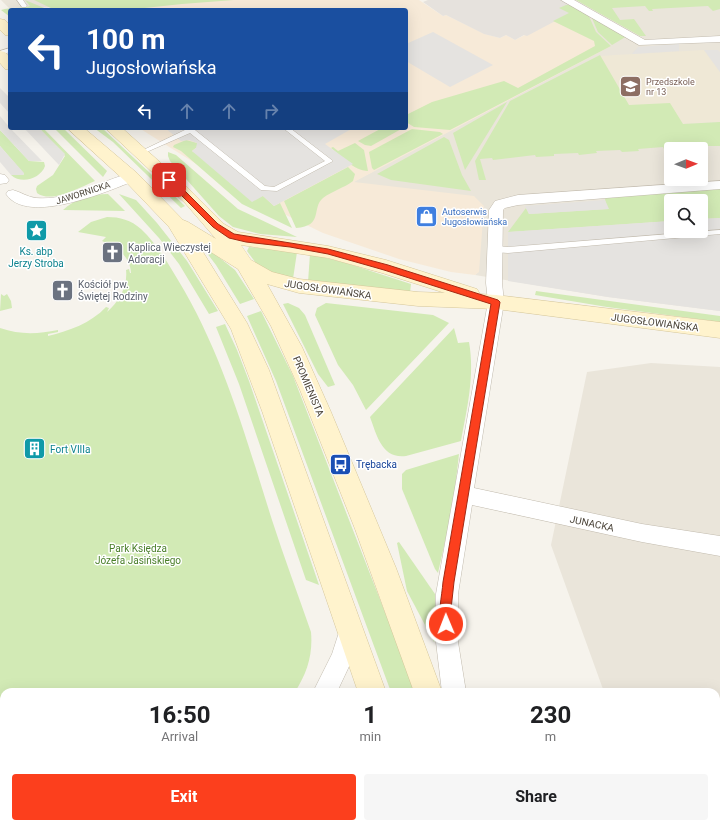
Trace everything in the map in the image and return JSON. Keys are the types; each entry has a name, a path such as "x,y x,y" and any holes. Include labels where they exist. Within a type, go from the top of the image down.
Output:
{"street":[{"path":"566,0 644,43 720,39"},
{"path":"0,23 8,30"},
{"path":"0,54 8,64"},
{"path":"78,130 131,177 176,223 232,314 247,343 276,419 371,688"},
{"name":"PROMIENISTA","path":"115,130 189,198 216,226 246,266 278,319 302,368 382,568 427,688"},
{"name":"JAWORNICKA","path":"13,194 20,199 30,202 55,203 131,177"},
{"path":"453,688 447,642 446,609 454,545 464,495 496,302 494,283 494,249 496,210 500,204 506,202 720,185"},
{"name":"JUGOSŁOWIAŃSKA","path":"176,223 246,266 274,280 317,289 418,299 496,302 720,330"},
{"name":"JUGOSŁOWIAŃSKA","path":"216,226 223,232 237,238 328,252 386,267 496,302"},
{"name":"JUNACKA","path":"464,495 642,534 720,546"},
{"path":"327,688 342,658 350,631"}],"lane":[{"path":"20,0 24,6"},
{"path":"140,153 190,130"},
{"path":"193,130 263,188 268,190 275,189 330,161 289,130"},
{"path":"494,249 508,250 720,232"}],"shaded area":[{"path":"1,0 200,0 32,8 30,6 23,8 9,8"},
{"path":"200,0 419,0 443,16 446,15 485,34 500,38 506,35 515,40 558,18 611,46 354,182 474,196 484,206 479,272 475,275 451,272 399,259 323,233 286,215 198,165 142,130 408,130 408,8 53,8"},
{"path":"428,0 560,0 578,9 527,36 524,35 515,40 506,35 500,38 484,34 446,15 443,16 423,2"},
{"path":"560,0 720,0 720,311 608,297 475,275 479,271 353,182 610,46 605,41 558,18 572,5"},
{"path":"433,32 493,65 450,87 408,62 408,43"},
{"path":"679,44 679,51 632,54 638,47"},
{"name":"Przedszkole nr 13","path":"704,50 720,72 720,122 560,130 598,56"},
{"path":"704,50 718,50 720,52 720,72"},
{"path":"0,88 8,96 8,112 0,103"},
{"path":"0,116 8,126 8,130 12,130 42,161 29,161 0,130"},
{"path":"26,130 41,130 65,154 59,165"},
{"path":"167,130 350,130 325,144 353,164 274,206 263,196 252,202 192,151 196,148 197,143 189,140 181,141"},
{"path":"0,146 24,173 23,175 11,175 0,162"},
{"path":"605,200 609,209 529,214 525,206"},
{"path":"720,218 720,311 608,297 508,281 508,232 664,221 664,238 708,238 708,219"},
{"path":"651,363 720,367 720,688 603,688 551,545 587,372"}],"green space":[{"path":"25,0 44,8 16,8 30,6"},
{"path":"34,0 234,0 145,8 51,8"},
{"path":"576,0 720,0 720,9 713,11 708,6 652,9 653,11 649,11 645,6 612,8 620,20 634,19 646,36 640,36"},
{"path":"566,5 572,5 588,14 596,32 611,46 450,130 414,127 408,123 408,114 432,102 504,81 518,88 595,46 594,41 553,21 569,13 559,8"},
{"path":"8,9 8,15 1,10"},
{"path":"591,16 627,36 612,45 598,32"},
{"path":"600,55 629,105 670,103 683,124 720,122 720,146 708,146 708,142 664,142 664,149 663,147 638,149 639,151 596,151 597,153 579,155 578,153 554,154 554,156 536,157 535,155 493,160 492,158 480,159 486,180 479,180 475,161 510,101"},
{"path":"507,102 465,170 453,133"},
{"path":"412,129 440,132 443,134 374,170 372,168 369,152"},
{"path":"0,130 29,161 44,162 45,166 40,174 26,180 20,180 11,175 24,174 0,146"},
{"path":"41,130 45,130 95,181 58,196 43,196 37,193 37,186 53,175 65,156"},
{"path":"56,130 65,130 107,171 103,177"},
{"path":"97,130 104,130 185,206 181,208 113,142"},
{"path":"378,130 399,130 371,146 365,145 358,141"},
{"path":"444,137 449,140 462,175 471,191 391,180 377,174"},
{"path":"186,140 197,143 197,147 192,151 263,196 274,206 280,203 292,228 242,204 181,151 173,147 174,145"},
{"path":"355,143 364,150 368,171 358,169 353,166 331,148 333,147 338,151"},
{"path":"168,152 176,155 238,209 297,237 260,234 233,227 219,216 170,161"},
{"path":"348,167 355,174 353,181 323,198 320,202 314,220 305,227 296,228 284,201"},
{"path":"720,188 720,218 708,219 708,194 664,194 664,221 508,232 526,208 529,214 608,209 605,200 606,195"},
{"path":"108,194 125,211 63,210 78,200 96,195"},
{"path":"119,194 136,200 157,223 187,261 218,311 209,314 179,264 159,238"},
{"name":"Park Księdza Józefa Jasińskiego","path":"107,217 121,218 133,223 141,229 152,240 166,260 194,308 208,337 221,367 243,428 277,534 311,632 310,656 306,671 297,688 0,688 0,328 15,332 29,333 58,330 58,332 48,334 48,336 64,332 87,322 106,307 109,308 107,312 119,299 126,282 126,270 129,269 131,273 130,267 125,257 118,249 102,241 106,237 78,232 91,222"},
{"path":"197,240 235,270 254,299 240,304 216,265"},
{"path":"249,247 297,252 293,279 279,276 258,266 247,251"},
{"path":"310,254 346,263 411,284 410,293 308,282"},
{"path":"536,291 720,316 720,322 607,307 535,295"},
{"path":"1,294 4,296 7,294 11,301 12,308 0,311"},
{"path":"288,303 299,308 305,315 335,385 328,387 318,374 283,304"},
{"path":"326,303 433,315 449,323 366,410 353,385 338,365 315,315 317,308"},
{"path":"261,311 293,376 414,688 390,688 276,381 247,316"},
{"path":"225,324 249,381 319,585 306,580 239,384 216,327"},
{"path":"454,328 458,343 469,342 471,355 470,392 461,441 406,456 391,454 386,450 378,438 370,417"},
{"path":"459,454 453,506 438,573 402,489 402,474 406,470"},
{"path":"399,542 435,594 436,639 434,642 407,591 397,543"}],"place":[{"name":"Przedszkole nr 13","path":"630,87"},
{"name":"Autoserwis Jugosłowiańska","path":"426,217"},
{"name":"Ks. abp Jerzy Stroba","path":"36,231"},
{"name":"Kaplica Wieczystej Adoracji","path":"112,253"},
{"name":"Kościół pw. Świętej Rodziny","path":"62,290"},
{"name":"Fort VIIIa","path":"34,449"},
{"name":"Trębacka","path":"341,464"}],"route":[{"path":"169,180 223,232 237,238 304,247 358,259 496,302 473,444 454,545 447,594 446,624"}]}
